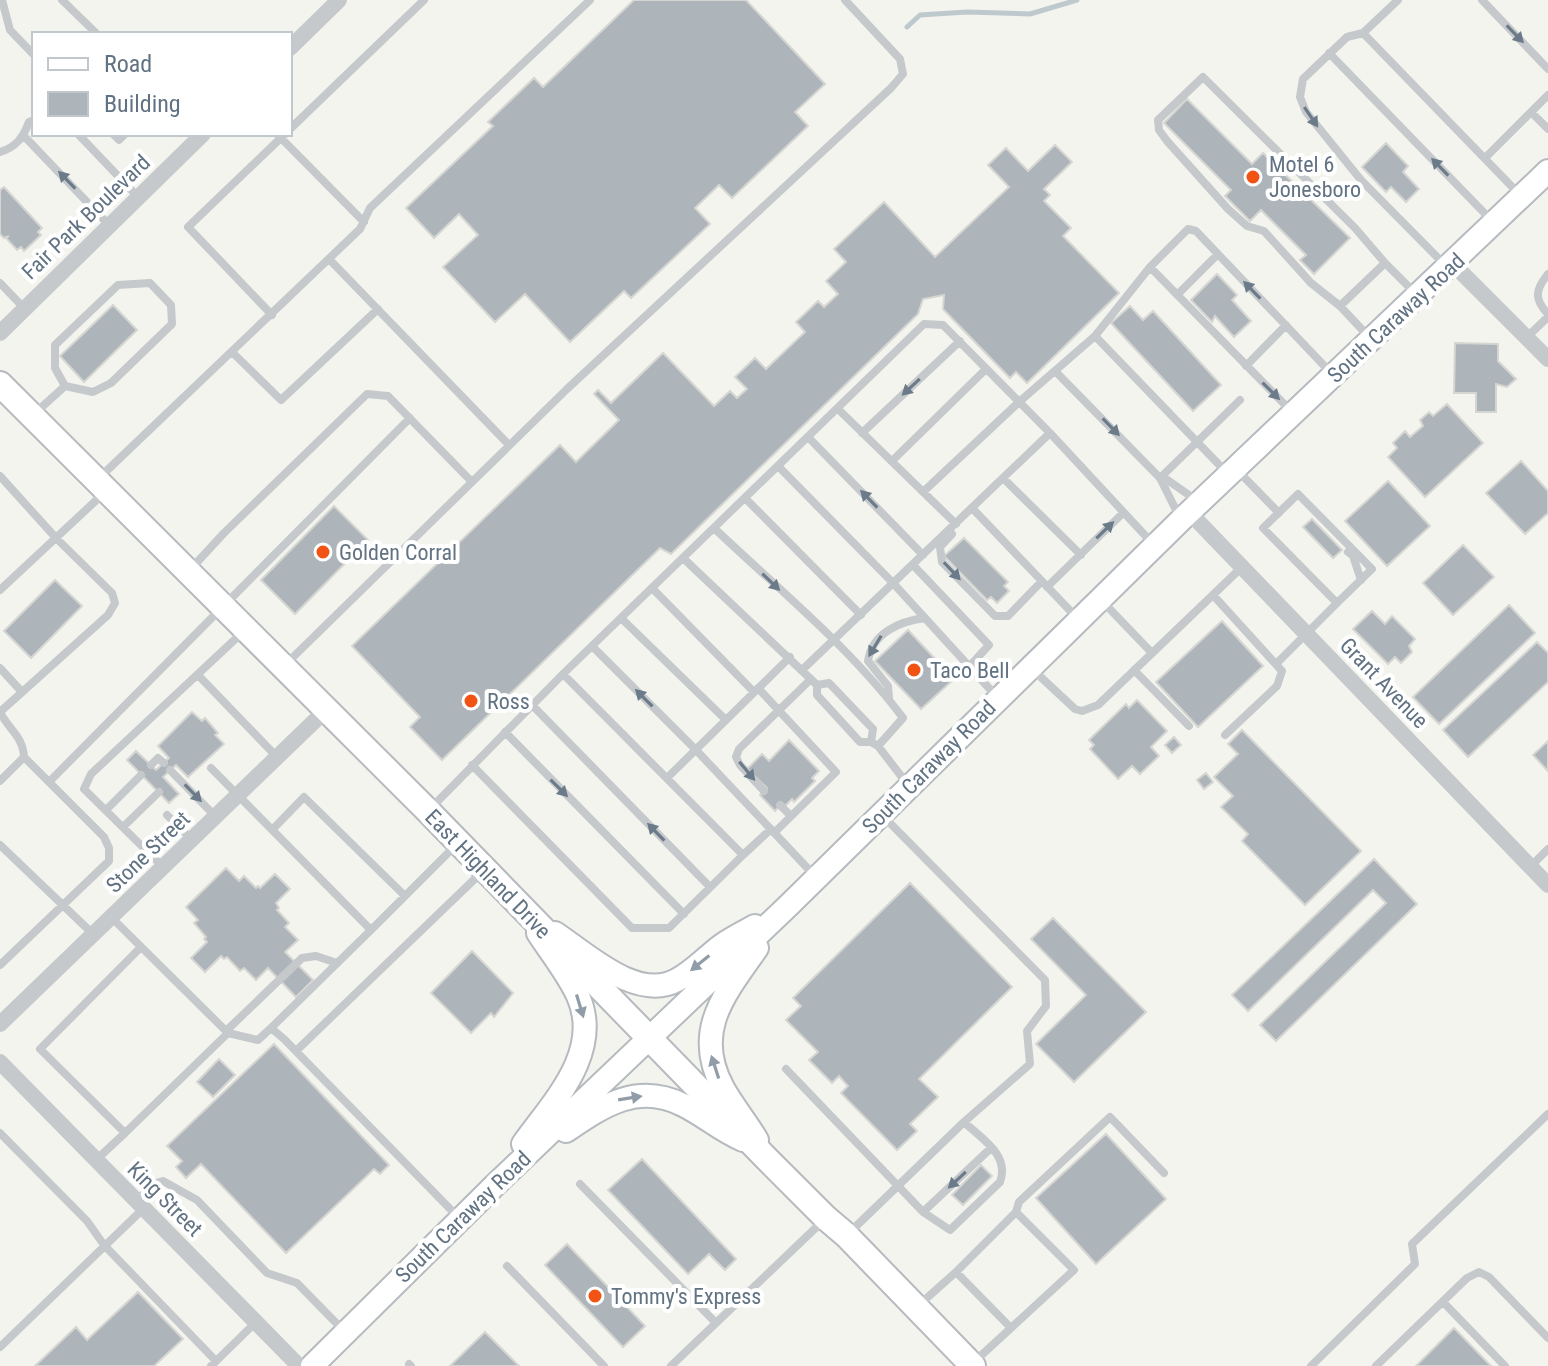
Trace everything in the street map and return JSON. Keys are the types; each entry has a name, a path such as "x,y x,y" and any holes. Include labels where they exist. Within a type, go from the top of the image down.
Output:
{"main road":[{"name":"South Caraway Road","path":"312,1366 495,1185 817,878 1190,511 1547,174"},
{"name":"East Highland Drive","path":"0,384 428,811 972,1365"},
{"path":"527,915 628,980 656,986 682,977 724,944 789,905"},
{"path":"760,1152 716,1073 711,1056 711,1031 727,993 789,905"},
{"path":"495,1185 572,1074 580,1060 585,1032 583,1009 577,994 527,915"},
{"path":"495,1185 533,1151 618,1099 630,1096 662,1098 681,1104 760,1152"}],"street":[{"path":"292,46 331,2"},
{"name":"Fair Park Boulevard","path":"0,333 201,136"},
{"path":"1451,266 1548,359"},
{"name":"Grant Avenue","path":"1190,511 1548,885"},
{"name":"Stone Street","path":"0,1024 326,710"},
{"name":"King Street","path":"0,1062 299,1366"}],"lane":[{"path":"2,0 10,30 32,50"},
{"path":"62,0 95,32"},
{"path":"292,127 424,0"},
{"path":"0,590 56,538 102,485 360,229 370,208 590,0"},
{"path":"283,666 509,445 903,74 900,59 845,0"},
{"path":"1398,0 1363,33 1347,37 1329,53 1303,79 1300,97 1306,112 1361,180 1451,266"},
{"path":"1482,0 1548,69"},
{"path":"1363,33 1522,196"},
{"path":"1329,53 1494,223"},
{"path":"1372,341 1340,306 1311,283 1264,231 1247,226 1228,209 1159,130 1158,120 1203,77 1355,228 1419,297"},
{"path":"1486,157 1548,95"},
{"path":"1531,112 1548,129"},
{"path":"0,152 11,149 24,136 32,121"},
{"path":"24,136 109,225"},
{"path":"80,136 138,197"},
{"path":"272,315 188,227 280,136"},
{"path":"282,136 364,222"},
{"path":"923,492 1095,336 1150,267 1188,229 1196,231 1334,376"},
{"path":"1177,295 1217,255"},
{"path":"329,259 509,445"},
{"path":"1340,306 1385,263"},
{"path":"1150,267 1294,414"},
{"path":"1526,337 1548,316 1536,296 1548,274"},
{"path":"0,283 24,308"},
{"path":"150,283 171,305 172,324 111,383 93,392 65,386 55,368 55,345 118,285 150,283"},
{"path":"233,353 281,400 378,309"},
{"path":"428,811 563,674 924,324 943,325 960,341 1155,546"},
{"path":"1246,366 1286,325"},
{"path":"1095,336 1197,442 1279,513"},
{"path":"862,433 960,341"},
{"path":"892,461 986,369"},
{"path":"1056,372 1190,511"},
{"path":"32,415 65,386"},
{"path":"189,572 224,533 367,394 388,396 472,482"},
{"path":"1160,478 1240,400"},
{"path":"838,409 956,524"},
{"path":"49,782 410,418"},
{"path":"1050,433 973,509 940,547 942,562 995,616 1008,616 1081,555 1123,513"},
{"path":"808,437 923,555"},
{"path":"778,466 893,583 999,699"},
{"path":"0,476 56,538 112,593 115,603 108,615 0,712 21,740 24,757 104,837 109,848 109,861 0,965"},
{"path":"1003,478 1081,555"},
{"path":"1160,478 1166,479 1190,511"},
{"path":"1277,663 1372,569 1298,494 1263,528 1337,603"},
{"path":"745,498 861,615"},
{"path":"1290,502 1303,505 1353,556 1361,580"},
{"path":"802,670 973,509"},
{"path":"973,509 1079,620"},
{"path":"714,528 889,698 903,718 874,744"},
{"path":"683,558 790,657 814,682 817,695 860,742 874,744"},
{"path":"913,565 989,645 969,667"},
{"path":"1031,668 1069,706 1082,711 1098,705 1242,567"},
{"path":"472,765 632,928 669,928 743,855 791,816 836,772 779,711 652,588"},
{"path":"1213,595 1282,671 1277,686 1225,735"},
{"path":"1100,599 1152,653"},
{"path":"621,618 726,720"},
{"path":"889,698 888,686 868,661 869,650 884,632 904,620 925,618"},
{"path":"164,868 84,789 91,774 246,630"},
{"path":"592,646 817,878"},
{"path":"667,778 790,657"},
{"path":"0,668 22,692"},
{"path":"1134,670 1189,726"},
{"path":"563,674 743,855"},
{"path":"198,675 278,757"},
{"path":"764,791 740,765 736,757 739,749 814,682 829,683 873,729 874,744 910,787"},
{"path":"532,705 710,887"},
{"path":"505,732 684,914"},
{"path":"0,781 24,757"},
{"path":"151,765 158,758 216,817"},
{"path":"211,768 371,930"},
{"path":"106,810 141,775"},
{"path":"123,827 159,792"},
{"path":"272,830 304,797 405,896"},
{"path":"780,805 791,816"},
{"path":"846,1235 964,1122 1030,1064 1027,1031 1046,1006 1045,980 882,814"},
{"path":"167,815 191,840"},
{"path":"112,918 227,1032 258,1040 458,844"},
{"path":"0,845 94,935"},
{"path":"1530,867 1548,849"},
{"path":"296,1051 483,870"},
{"path":"125,1133 40,1049 141,947"},
{"path":"96,1160 302,958 316,956 337,963"},
{"path":"271,1028 460,1219"},
{"path":"786,1069 923,1212 950,1230 1000,1182 1004,1171 1000,1158 964,1122"},
{"path":"1311,1366 1415,1264 1412,1244 1548,1114"},
{"path":"916,1309 1016,1212 1019,1202 1110,1117 1164,1173"},
{"path":"0,1133 87,1221 104,1245 213,1363 256,1322"},
{"path":"923,1212 991,1148"},
{"path":"0,1347 104,1245 156,1183 163,1181 197,1200 267,1273 297,1283 346,1332"},
{"path":"580,1184 716,1323"},
{"path":"972,1365 1074,1270 1016,1212"},
{"path":"671,1366 826,1218"},
{"path":"507,1266 604,1366"},
{"path":"956,1272 1011,1328"},
{"path":"1376,1366 1467,1278 1479,1272 1489,1277 1548,1338"},
{"path":"1443,1302 1505,1366"}],"building":[{"path":"634,0 746,0 825,84 795,112 808,126 732,198 719,185 695,208 710,224 631,298 624,291 570,342 525,294 495,322 443,267 478,235 459,214 434,238 406,208 493,126 488,122 534,78 543,87"},
{"name":"Motel 6 Jonesboro","path":"1187,99 1252,164 1263,153 1350,238 1314,274 1300,260 1306,255 1261,210 1250,221 1225,196 1231,190 1164,123"},
{"path":"1386,143 1408,166 1403,172 1419,189 1406,202 1391,187 1386,192 1362,167"},
{"path":"1055,145 1072,162 1044,189 1050,195 1044,201 1071,228 1063,236 1119,293 1027,383 1016,372 1010,378 943,309 944,295 923,299 918,314 671,554 660,548 442,760 410,727 420,717 352,646 560,445 576,462 619,420 594,394 598,390 611,403 663,353 714,406 730,391 737,398 747,389 735,377 755,358 766,369 805,332 796,322 818,301 824,307 838,294 826,281 846,262 834,249 884,202 935,257 1009,187 988,165 1006,148 1028,171"},
{"path":"4,187 42,228 38,232 41,235 24,251 21,247 17,250 6,238 9,236 4,238 0,234 0,190"},
{"path":"1217,274 1237,295 1232,300 1251,321 1234,337 1215,316 1212,322 1191,300"},
{"path":"113,305 137,330 84,382 60,356"},
{"path":"1130,306 1143,320 1153,311 1221,385 1193,411 1111,323"},
{"path":"1455,343 1498,344 1498,361 1516,379 1507,387 1496,384 1496,412 1476,412 1476,393 1454,393"},
{"path":"1447,404 1483,443 1425,497 1388,457 1397,448 1393,443 1405,431 1410,437 1423,426 1420,420 1429,412 1433,416"},
{"path":"1521,461 1548,491 1548,513 1525,534 1486,493"},
{"path":"1388,481 1430,526 1387,566 1345,521"},
{"name":"Golden Corral","path":"334,506 368,540 295,614 261,580"},
{"path":"1312,519 1342,550 1333,558 1303,527"},
{"path":"964,538 1008,582 1004,586 1009,591 997,603 991,597 987,600 944,556"},
{"path":"1463,545 1494,577 1453,615 1423,583"},
{"path":"55,580 82,606 31,658 4,631"},
{"path":"1509,605 1535,633 1439,724 1413,697"},
{"path":"1372,611 1385,624 1392,616 1415,639 1409,646 1412,652 1401,663 1395,657 1388,664 1353,629"},
{"path":"1222,621 1263,666 1198,727 1156,682"},
{"name":"Taco Bell","path":"908,630 954,679 921,709 875,661"},
{"path":"1537,642 1548,653 1548,682 1468,757 1443,730"},
{"path":"1137,700 1167,731 1151,747 1159,756 1140,774 1132,766 1118,779 1090,749 1094,745 1089,740 1126,704 1129,708"},
{"path":"192,712 202,721 205,718 224,744 188,777 176,765 163,777 179,794 169,803 127,760 136,751 156,770 169,758 158,746"},
{"path":"1242,730 1361,851 1305,905 1242,841 1248,834 1221,807 1233,796 1214,777 1238,754 1228,744"},
{"path":"1174,737 1181,745 1172,753 1165,745"},
{"path":"789,740 819,771 812,778 815,781 794,802 792,799 785,806 782,803 775,811 760,795 767,788 747,769 762,754 769,761"},
{"path":"1548,741 1548,771 1533,755"},
{"path":"1206,773 1213,782 1204,789 1197,780"},
{"path":"1374,859 1417,904 1276,1041 1260,1025 1386,903 1373,890 1248,1011 1232,995"},
{"path":"226,868 239,881 244,876 256,888 275,874 290,889 276,903 277,910 289,923 285,927 298,940 285,952 313,980 296,997 268,968 256,980 244,968 240,971 227,957 224,959 221,956 205,972 191,958 207,942 194,923 198,920 186,907"},
{"path":"910,883 1012,987 919,1079 938,1097 910,1124 917,1131 897,1150 841,1093 848,1086 839,1076 832,1083 809,1060 818,1052 786,1020 801,1006 793,998"},
{"path":"1053,918 1146,1012 1074,1082 1036,1044 1086,995 1031,939"},
{"path":"472,951 513,993 494,1017 491,1013 471,1033 431,993"},
{"path":"274,1044 389,1165 380,1174 374,1169 286,1253 201,1164 186,1178 176,1167 182,1161 167,1146"},
{"path":"219,1059 235,1075 213,1097 197,1082"},
{"path":"1106,1134 1166,1199 1096,1264 1036,1198"},
{"path":"642,1159 736,1259 725,1270 709,1254 688,1274 608,1190"},
{"path":"981,1165 992,1176 963,1205 952,1195"},
{"name":"Tommy's Express","path":"567,1244 645,1326 623,1347 545,1265"},
{"path":"138,1292 183,1339 154,1366 35,1366 76,1327 87,1340"},
{"path":"1454,1328 1491,1366 1416,1366"},
{"path":"485,1332 519,1366 450,1366"}],"waterway":[{"path":"907,27 920,15 967,12 1030,14 1077,0"}],"place":[{"name":"Motel 6 Jonesboro","path":"1253,177"},
{"name":"Golden Corral","path":"323,552"},
{"name":"Taco Bell","path":"914,670"},
{"name":"Ross","path":"471,701"},
{"name":"Tommy's Express","path":"595,1296"}]}
